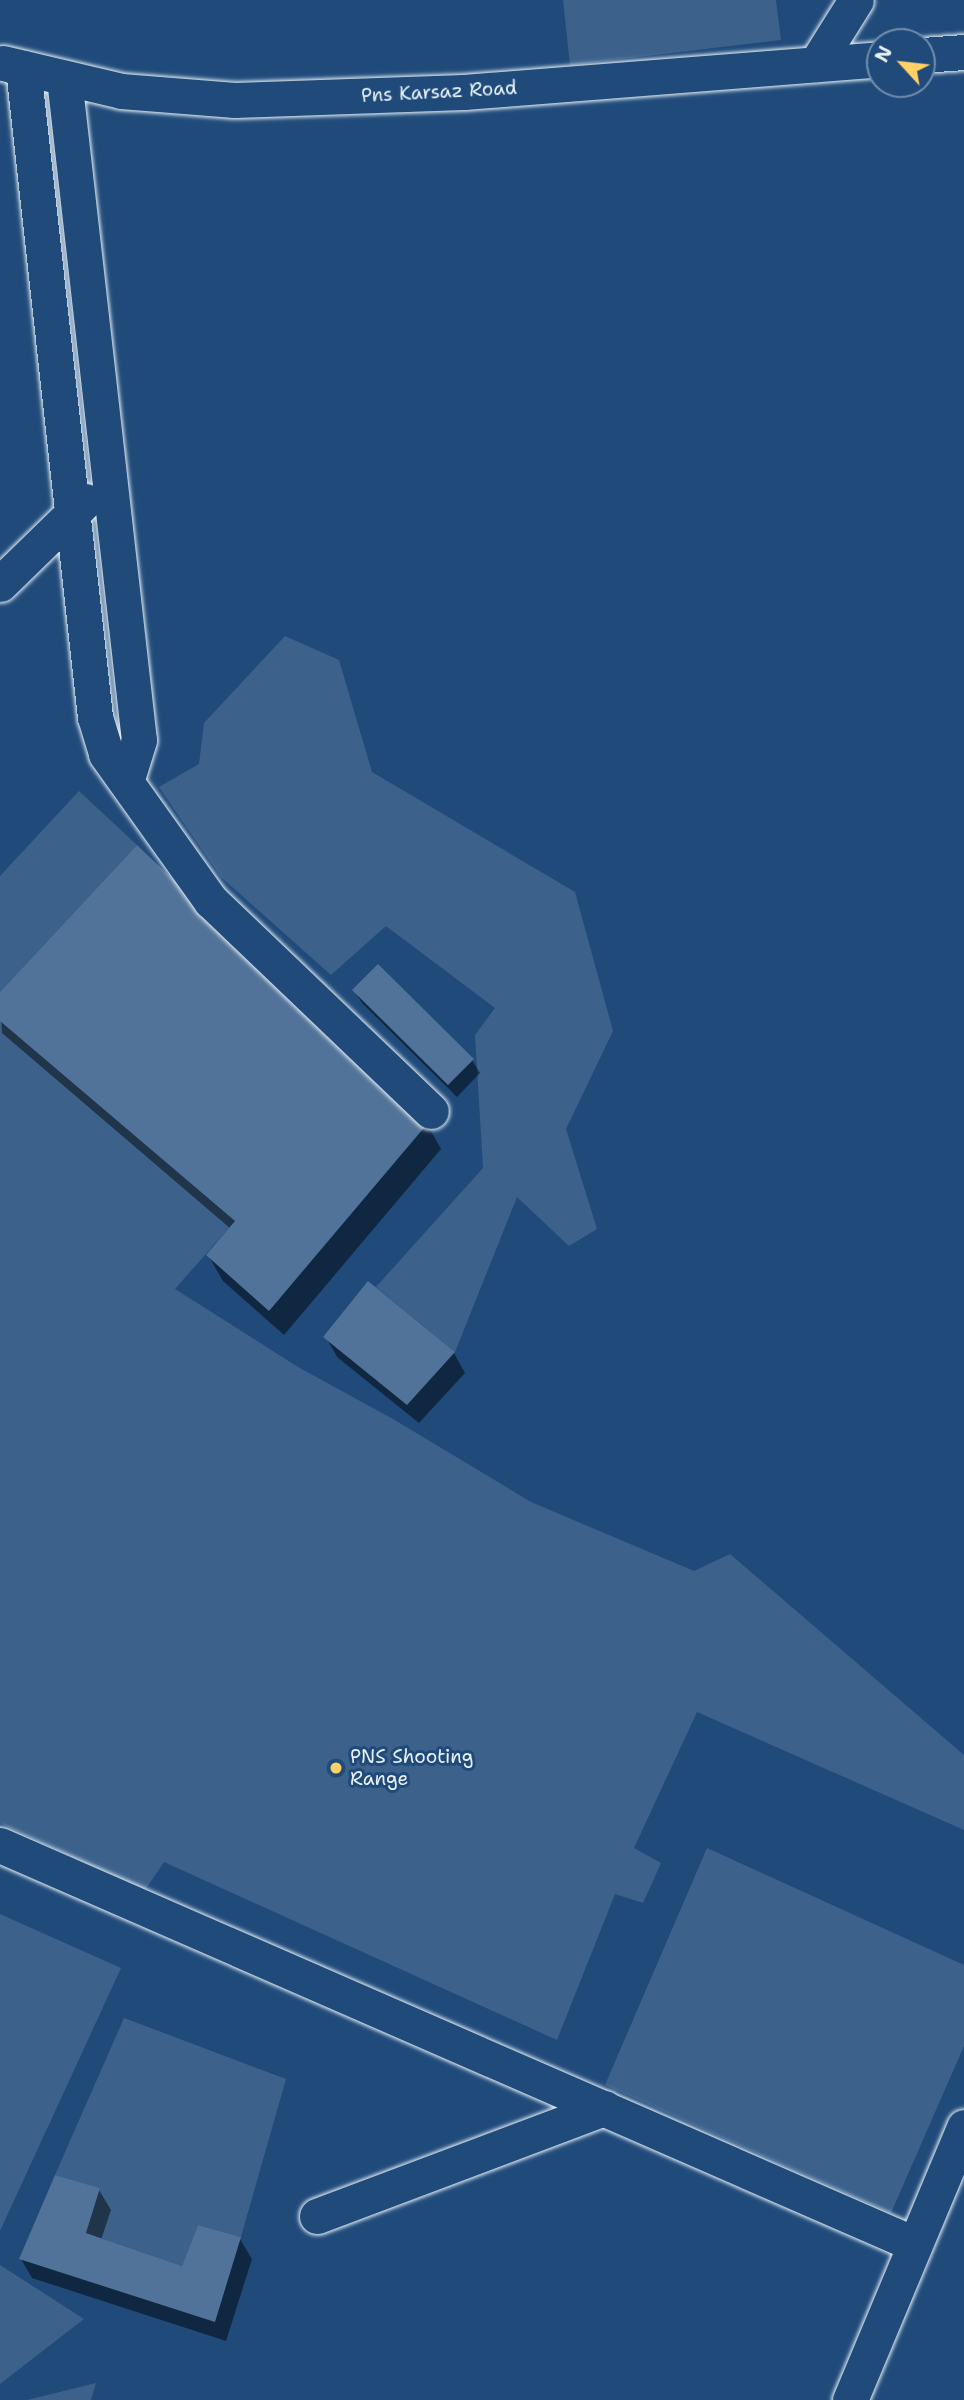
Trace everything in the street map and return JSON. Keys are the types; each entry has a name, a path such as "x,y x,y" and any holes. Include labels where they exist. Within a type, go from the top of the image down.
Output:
{"street":[{"path":"816,64 856,0"},
{"path":"936,54 964,52"},
{"name":"Pns Karsaz Road","path":"11,65 121,91 235,100 464,92 866,59"},
{"path":"11,65 72,514 95,718 117,766 211,901 431,1111"},
{"path":"64,78 139,740 117,766"},
{"path":"0,584 109,479"},
{"path":"0,1844 914,2244"},
{"path":"317,2216 604,2108"},
{"path":"850,2400 964,2127"}],"shaded area":[{"path":"563,0 776,0 781,40 570,65"},
{"path":"285,636 339,660 372,772 575,892 613,1031 566,1129 597,1229 569,1246 517,1197 455,1352 376,1287 483,1168 475,1035 495,1008 386,926 331,975 221,877 159,787 199,764 204,723"},
{"path":"79,791 137,845 0,992 0,876"},
{"path":"0,1021 235,1221 175,1289 298,1367 393,1419 531,1502 694,1571 730,1554 964,1755 964,1830 697,1712 634,1848 661,1863 643,1903 615,1894 557,2040 164,1862 145,1890 0,1823"},
{"path":"707,1848 964,1965 964,2046 891,2213 605,2085"},
{"path":"0,1914 121,1968 0,2231"},
{"path":"124,2018 286,2079 241,2237 198,2225 182,2266 86,2233 100,2188 55,2175"},
{"path":"0,2265 84,2319 0,2384"},
{"path":"96,2383 91,2400 27,2400"}],"building":[{"path":"137,845 428,1123 269,1311 206,1255 235,1221 0,1021 0,992"},
{"path":"378,964 474,1059 448,1085 352,990"},
{"path":"368,1281 455,1352 407,1405 323,1337"},
{"path":"55,2175 100,2188 86,2233 182,2266 198,2225 241,2237 215,2322 19,2259"}],"place":[{"name":"PNS Shooting Range","path":"336,1768"}]}
